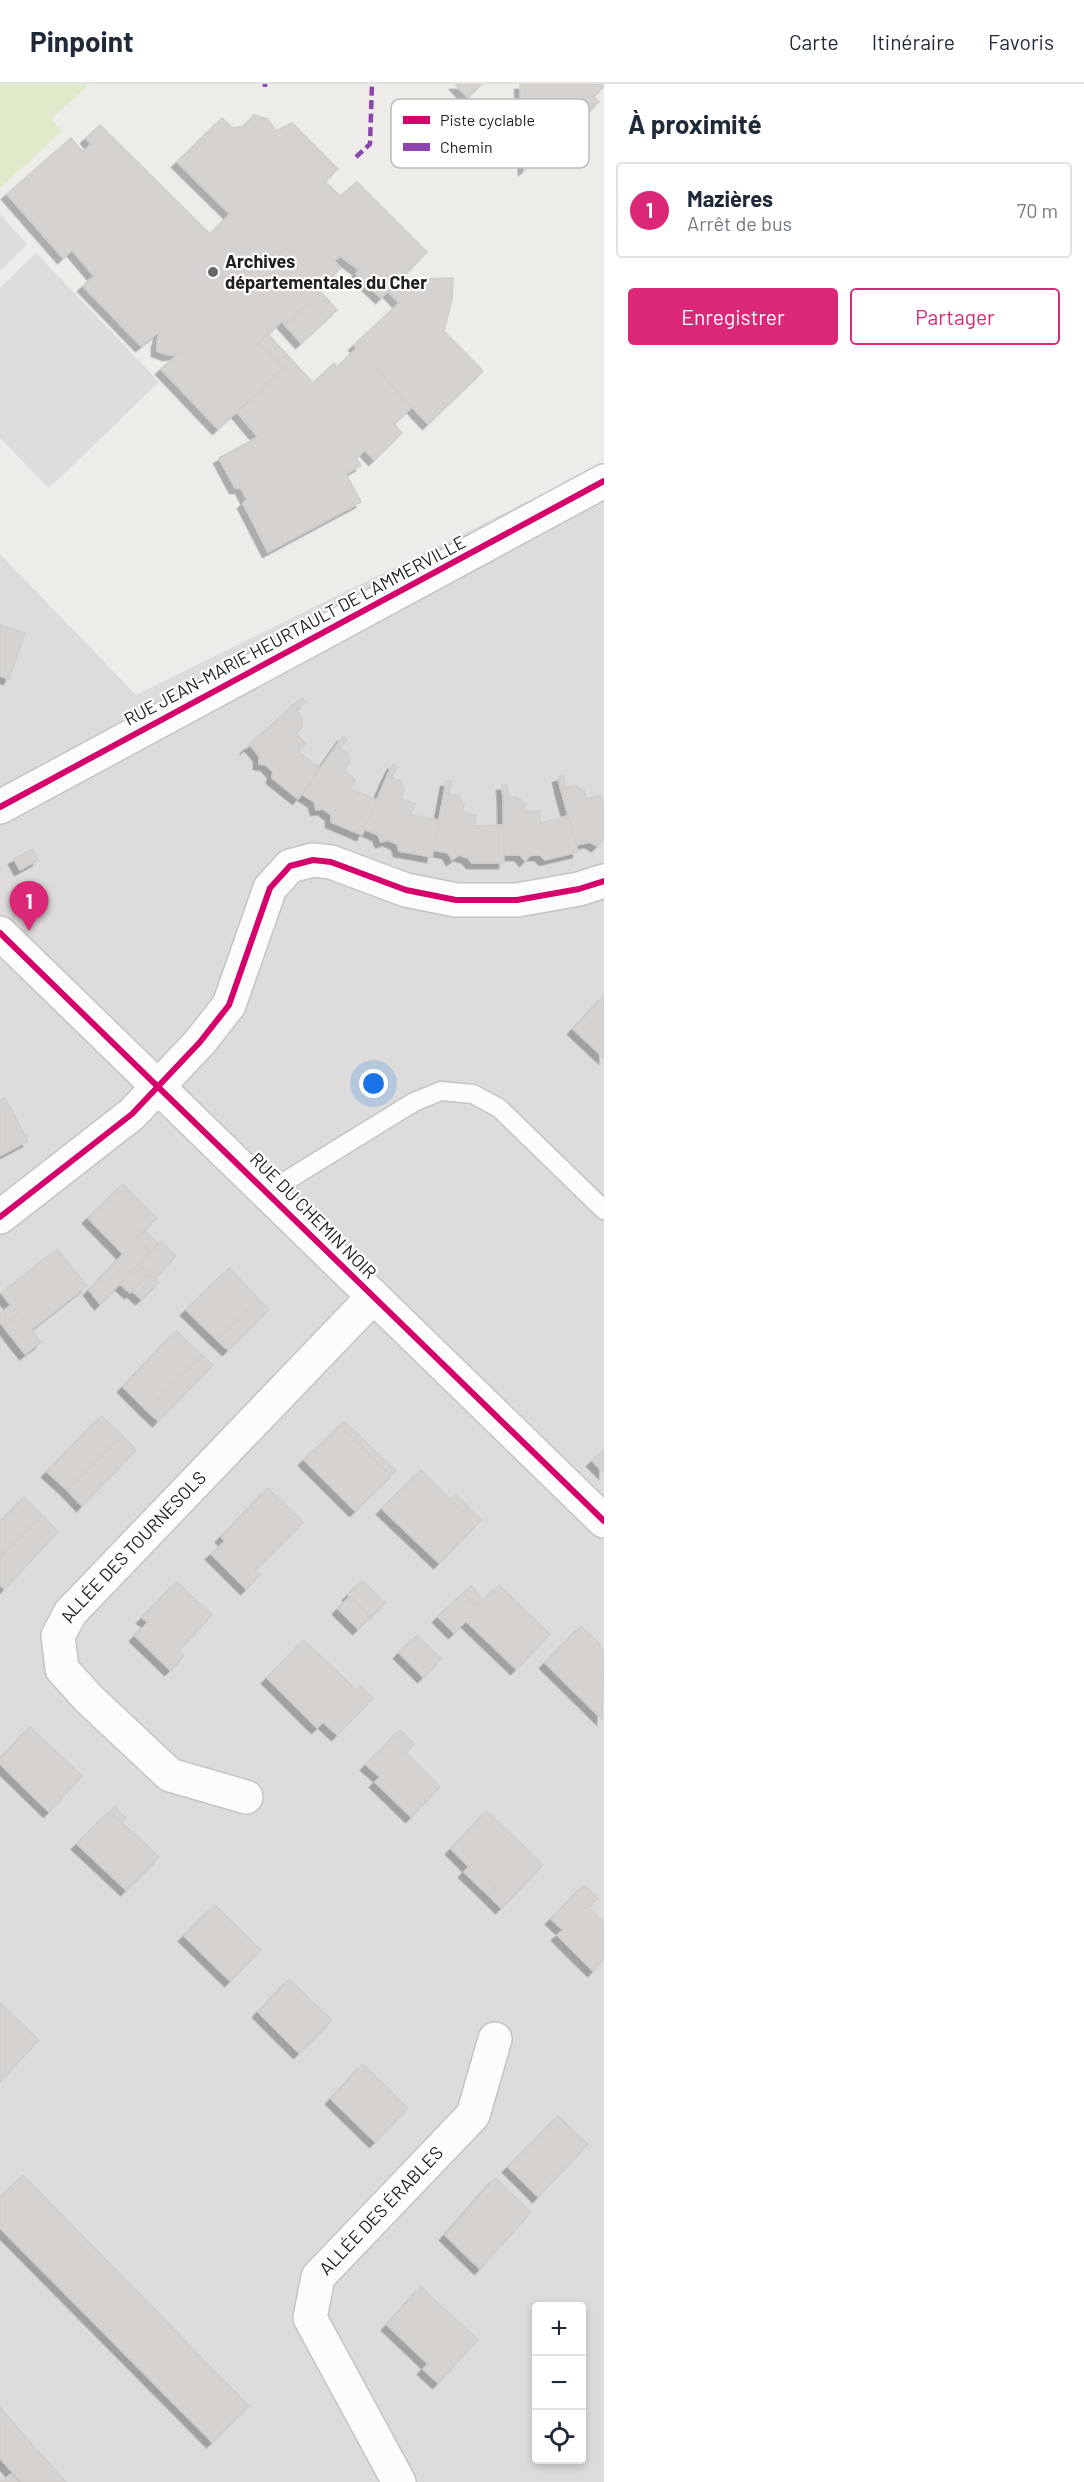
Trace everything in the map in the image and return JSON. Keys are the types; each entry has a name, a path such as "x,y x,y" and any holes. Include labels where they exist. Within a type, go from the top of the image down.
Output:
{"street":[{"name":"RUE JEAN-MARIE HEURTAULT DE LAMMERVILLE","path":"0,807 604,481"},
{"path":"0,1217 132,1114 200,1042 229,1005 270,888 290,866 313,860 331,862 406,890 456,900 517,900 579,889 604,881"},
{"name":"RUE DU CHEMIN NOIR","path":"0,933 34,963 157,1087 604,1521"},
{"name":"ALLÉE DES TOURNESOLS","path":"246,1797 170,1775 88,1698 62,1669 58,1636 70,1613 373,1297"},
{"name":"ALLÉE DES ÉRABLES","path":"399,2482 310,2318 318,2277 473,2115 495,2039"}],"lane":[{"path":"267,1192 414,1102 441,1091 473,1094 499,1108 604,1210"}],"shaded area":[{"path":"0,214 27,244 0,271"},
{"path":"36,253 159,382 49,488 0,438 0,288"},
{"path":"604,464 604,2482 0,2482 0,554 136,695"}],"green space":[{"path":"0,84 90,84 51,119 62,131 0,188"}],"building":[{"path":"455,84 482,84 467,97"},
{"path":"520,84 604,84 604,87 593,96 599,102 589,111 589,99 521,99"},
{"name":"Archives départementales du Cher","path":"254,115 268,119 276,131 292,123 338,169 325,181 340,196 357,182 427,252 399,281 410,292 423,279 453,278 452,299 444,331 483,371 428,424 354,345 399,303 388,291 381,298 356,274 359,270 340,256 334,261 341,268 318,289 321,292 285,325 282,321 258,343 283,369 218,429 161,369 178,354 168,355 157,351 160,331 141,346 83,286 94,276 72,250 63,258 7,194 71,138 83,152 91,144 86,138 100,125 210,234 230,214 177,162 222,118 233,128 244,126"},
{"path":"321,292 337,310 301,343 285,325"},
{"path":"268,334 313,383 334,363 337,367 357,348 412,407 394,424 402,433 374,460 365,450 356,459 361,465 346,474 361,502 268,552 243,503 247,500 241,488 235,488 219,458 258,437 237,412 283,369 258,343"},
{"path":"0,625 25,633 9,679 0,676"},
{"path":"302,698 305,702 295,710 292,706"},
{"path":"292,706 302,717 302,727 296,733 305,744 297,751 320,768 298,799 272,778 273,772 266,765 259,764 259,756 250,745 245,749"},
{"path":"343,736 347,739 340,749 336,746"},
{"path":"336,746 348,754 349,764 344,771 356,780 350,789 377,800 362,835 331,822 331,815 323,809 316,810 314,802 302,794"},
{"path":"393,764 397,766 392,778 387,776"},
{"path":"387,776 401,781 404,791 401,799 415,804 410,815 439,820 432,857 399,851 397,844 388,840 381,842 378,835 364,829"},
{"path":"563,776 566,788 561,790 558,777"},
{"path":"446,781 451,781 449,794 444,793"},
{"path":"502,785 507,785 508,797 503,798"},
{"path":"575,785 584,791 586,799 600,795 604,806 604,839 597,846 590,842 576,845 561,790"},
{"path":"444,793 458,796 464,804 462,813 476,815 474,826 504,825 504,863 472,863 468,858 459,855 452,860 448,853 433,850"},
{"path":"517,797 525,803 525,812 539,811 540,823 568,816 578,852 545,860 540,855 531,855 525,861 520,855 504,855 503,798"},
{"path":"32,849 38,860 20,870 14,859"},
{"path":"604,996 604,1058 573,1029"},
{"path":"5,1098 28,1141 0,1156 0,1100"},
{"path":"123,1184 157,1218 137,1237 152,1252 100,1304 89,1290 123,1254 88,1218"},
{"path":"144,1230 158,1244 152,1252 137,1237"},
{"path":"161,1241 176,1256 154,1279 139,1264"},
{"path":"57,1249 87,1286 31,1330 41,1342 25,1354 3,1326 18,1314 1,1293"},
{"path":"139,1264 149,1274 130,1293 120,1284"},
{"path":"229,1268 258,1298 217,1340 186,1310"},
{"path":"149,1274 158,1283 141,1299 132,1291"},
{"path":"258,1298 269,1309 228,1350 217,1340"},
{"path":"11,1305 18,1314 3,1326 0,1322 0,1313"},
{"path":"176,1331 202,1355 146,1410 123,1387"},
{"path":"202,1355 213,1365 158,1421 146,1410"},
{"path":"101,1416 122,1435 67,1490 47,1472"},
{"path":"344,1421 396,1471 391,1476 340,1425"},
{"path":"340,1425 391,1476 355,1511 304,1460"},
{"path":"122,1435 136,1450 82,1506 67,1490"},
{"path":"604,1450 604,1473 592,1461"},
{"path":"421,1470 463,1512 468,1507 481,1520 439,1563 382,1509"},
{"path":"268,1488 303,1522 255,1570 260,1575 246,1589 211,1554 225,1541 221,1537"},
{"path":"456,1495 468,1507 463,1512 451,1500"},
{"path":"24,1497 42,1515 0,1558 0,1522"},
{"path":"42,1515 58,1532 4,1589 0,1584 0,1558"},
{"path":"362,1581 385,1603 370,1617 348,1595"},
{"path":"177,1582 212,1615 178,1651 184,1656 170,1670 135,1636 148,1622 142,1618"},
{"path":"499,1585 550,1634 516,1669 466,1621 454,1633 438,1617 463,1593 477,1607"},
{"path":"471,1586 484,1600 477,1607 463,1593"},
{"path":"350,1596 370,1617 358,1629 338,1609"},
{"path":"581,1626 600,1644 604,1652 602,1719 545,1663"},
{"path":"417,1635 441,1659 423,1677 399,1653"},
{"path":"304,1640 356,1690 361,1686 373,1698 337,1735 323,1722 317,1728 267,1678"},
{"path":"30,1727 82,1776 49,1812 0,1764 0,1759"},
{"path":"400,1730 414,1744 406,1753 440,1787 411,1817 375,1782 380,1777 366,1765"},
{"path":"115,1807 126,1818 122,1823 110,1811"},
{"path":"110,1811 159,1857 126,1890 77,1844"},
{"path":"487,1811 543,1865 501,1908 488,1895 496,1887 472,1864 469,1867 451,1849"},
{"path":"472,1864 496,1887 488,1895 464,1872"},
{"path":"584,1885 598,1898 588,1907 604,1923 604,1959 593,1971 557,1935 563,1930 551,1919"},
{"path":"215,1905 261,1950 230,1981 184,1936"},
{"path":"289,1979 332,2020 299,2053 258,2012"},
{"path":"0,2003 39,2040 1,2080 0,2079"},
{"path":"363,2064 408,2108 375,2142 331,2099"},
{"path":"558,2116 588,2144 538,2197 508,2167"},
{"path":"23,2175 249,2406 212,2442 0,2228 0,2197"},
{"path":"495,2178 531,2212 480,2269 445,2235"},
{"path":"421,2287 478,2340 438,2383 423,2369 428,2364 387,2325"},
{"path":"0,2407 66,2482 21,2482 0,2458"},
{"path":"11,2474 18,2482 1,2482"}],"marked path":[{"path":"356,157 370,144 372,84"}],"cycle path":[{"path":"0,807 604,481"},
{"path":"0,1217 132,1114 200,1042 229,1005 270,888 290,866 313,860 331,862 406,890 456,900 517,900 579,889 604,881"},
{"path":"0,933 604,1521"}],"place":[{"name":"Archives départementales du Cher","path":"213,272"},
{"name":"Mazières","path":"29,931"}]}
